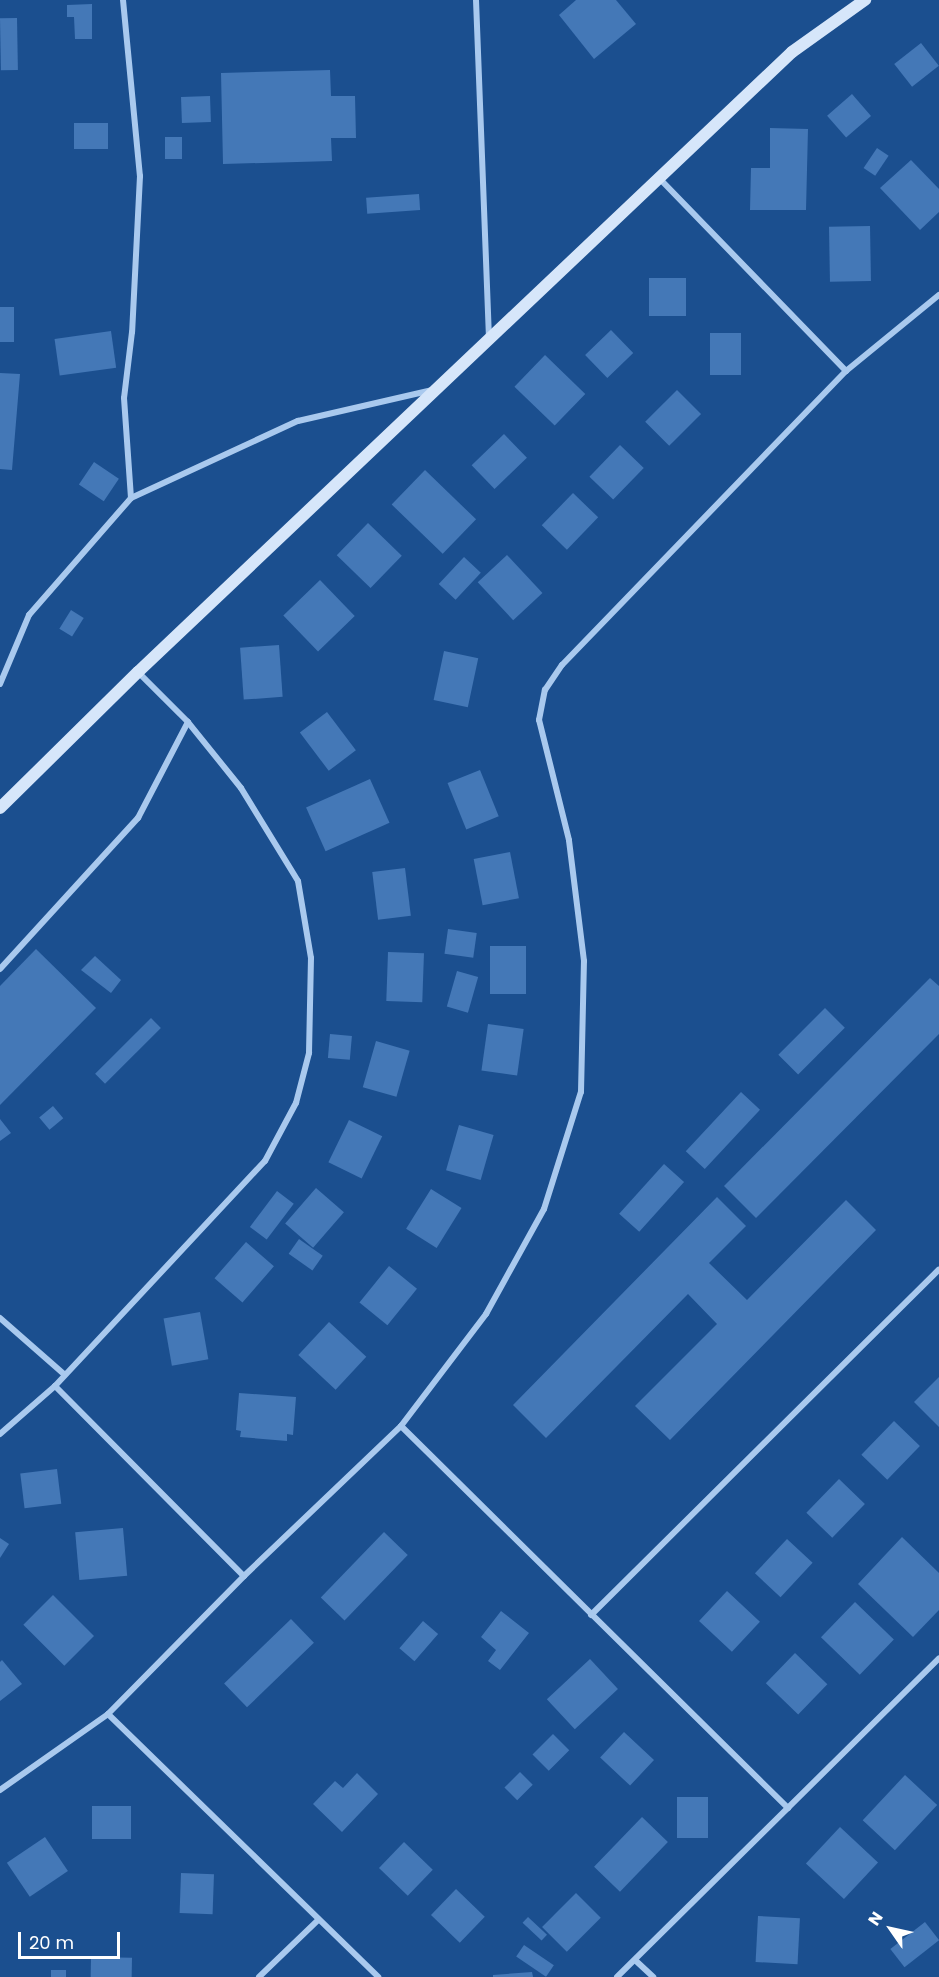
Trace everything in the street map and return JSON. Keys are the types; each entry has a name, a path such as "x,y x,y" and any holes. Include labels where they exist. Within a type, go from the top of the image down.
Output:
{"street":[{"path":"123,0 140,176 132,332 124,398 130,498"},
{"path":"476,0 489,338"},
{"path":"0,808 138,672 441,388 489,338 658,177 792,52 865,0"},
{"path":"658,177 846,370"},
{"path":"0,1790 108,1714 244,1576 401,1426 486,1314 544,1209 581,1092 584,961 569,840 539,720 545,690 562,665 846,370 939,295"},
{"path":"0,684 29,615 130,498 298,421 441,388"},
{"path":"0,1434 55,1386 265,1161 296,1103 309,1053 311,958 298,881 241,788 188,722 138,672"},
{"path":"0,969 138,818 188,722"},
{"path":"591,1615 939,1270"},
{"path":"0,1318 65,1375"},
{"path":"55,1386 244,1576"},
{"path":"401,1426 788,1808"},
{"path":"617,1977 939,1659"},
{"path":"108,1714 378,1977"},
{"path":"259,1977 318,1920"},
{"path":"635,1960 653,1977"}],"building":[{"path":"576,0 616,0 636,24 594,59 559,15"},
{"path":"92,4 92,39 75,39 74,17 67,17 67,5"},
{"path":"0,18 17,18 18,70 1,70"},
{"path":"921,43 939,66 912,87 894,64"},
{"path":"330,70 331,96 355,96 356,138 331,138 332,161 223,164 221,73"},
{"path":"852,94 871,116 846,138 827,116"},
{"path":"210,96 211,122 182,123 181,97"},
{"path":"74,123 108,123 108,149 74,149"},
{"path":"770,128 808,129 806,210 750,210 751,168 770,168"},
{"path":"165,137 182,137 182,159 165,159"},
{"path":"877,148 889,156 875,176 864,168"},
{"path":"911,160 939,189 939,212 920,230 880,188"},
{"path":"419,194 420,210 367,214 366,198"},
{"path":"870,226 871,281 830,282 829,227"},
{"path":"649,278 686,278 686,316 649,316"},
{"path":"0,307 14,307 14,342 0,342"},
{"path":"611,330 633,353 607,378 585,355"},
{"path":"111,331 116,368 60,376 55,339"},
{"path":"710,333 741,333 741,375 710,375"},
{"path":"545,355 585,394 555,426 514,387"},
{"path":"0,373 20,374 12,470 0,469"},
{"path":"677,390 701,414 669,446 645,422"},
{"path":"504,434 527,458 495,489 472,465"},
{"path":"620,445 644,468 613,500 589,477"},
{"path":"94,462 119,479 104,501 79,484"},
{"path":"425,470 476,519 443,554 392,505"},
{"path":"573,493 598,517 567,550 542,525"},
{"path":"368,523 402,556 371,588 337,555"},
{"path":"507,555 542,593 513,620 478,582"},
{"path":"464,557 481,573 456,600 439,584"},
{"path":"320,580 355,616 318,651 283,615"},
{"path":"71,610 84,618 72,637 59,629"},
{"path":"279,645 283,697 244,700 240,648"},
{"path":"444,651 478,658 468,707 434,700"},
{"path":"327,712 356,750 329,771 300,732"},
{"path":"480,770 499,816 466,829 448,783"},
{"path":"370,779 390,823 326,851 306,807"},
{"path":"510,852 519,898 483,905 474,859"},
{"path":"405,868 411,916 378,920 372,872"},
{"path":"448,929 477,933 473,958 445,954"},
{"path":"490,946 526,946 526,994 490,994"},
{"path":"36,949 96,1008 0,1105 0,986"},
{"path":"388,952 424,953 422,1002 386,1001"},
{"path":"95,956 121,980 111,993 81,970"},
{"path":"457,971 478,977 468,1013 447,1007"},
{"path":"930,978 939,986 939,1034 756,1218 724,1186"},
{"path":"825,1008 845,1028 798,1074 778,1055"},
{"path":"151,1018 161,1028 105,1084 95,1074"},
{"path":"488,1024 524,1029 517,1076 481,1071"},
{"path":"330,1034 352,1036 350,1060 328,1058"},
{"path":"376,1041 410,1051 396,1097 363,1087"},
{"path":"741,1092 760,1110 705,1169 686,1151"},
{"path":"53,1106 63,1118 49,1130 39,1118"},
{"path":"0,1119 11,1133 0,1141"},
{"path":"349,1120 382,1136 362,1178 328,1162"},
{"path":"459,1125 494,1135 481,1180 446,1170"},
{"path":"664,1164 684,1182 639,1232 619,1214"},
{"path":"316,1188 344,1212 313,1248 285,1223"},
{"path":"431,1189 462,1208 437,1248 406,1229"},
{"path":"277,1191 294,1204 267,1240 250,1227"},
{"path":"717,1197 746,1226 709,1263 747,1300 846,1200 876,1230 670,1440 635,1406 717,1324 688,1294 546,1438 513,1405"},
{"path":"299,1239 323,1256 312,1270 289,1254"},
{"path":"246,1242 274,1266 242,1303 215,1278"},
{"path":"389,1266 417,1289 387,1325 359,1303"},
{"path":"200,1312 208,1359 172,1366 164,1318"},
{"path":"329,1322 366,1357 336,1390 298,1355"},
{"path":"939,1377 939,1427 914,1402"},
{"path":"239,1393 296,1397 293,1435 287,1434 287,1441 240,1437 241,1431 236,1430"},
{"path":"894,1421 920,1446 887,1480 861,1455"},
{"path":"57,1469 61,1504 25,1508 20,1474"},
{"path":"839,1479 865,1504 832,1538 806,1513"},
{"path":"123,1528 127,1576 79,1580 75,1532"},
{"path":"384,1532 408,1555 345,1620 321,1597"},
{"path":"902,1537 939,1573 939,1610 913,1637 858,1584"},
{"path":"0,1538 9,1544 0,1558"},
{"path":"787,1539 813,1563 781,1597 755,1573"},
{"path":"727,1591 760,1622 732,1652 699,1621"},
{"path":"53,1595 94,1636 64,1666 23,1625"},
{"path":"855,1602 894,1640 860,1675 821,1637"},
{"path":"501,1611 529,1633 500,1670 488,1661 496,1650 481,1637"},
{"path":"291,1619 314,1643 247,1707 224,1684"},
{"path":"423,1621 438,1634 414,1661 399,1648"},
{"path":"795,1653 827,1684 798,1714 766,1683"},
{"path":"590,1659 618,1689 575,1729 547,1699"},
{"path":"2,1660 22,1684 0,1701 0,1662"},
{"path":"624,1732 654,1760 630,1786 600,1758"},
{"path":"553,1734 569,1750 549,1771 532,1755"},
{"path":"520,1772 533,1785 517,1800 504,1788"},
{"path":"357,1773 378,1794 342,1832 313,1804 335,1781 343,1788"},
{"path":"905,1775 937,1805 895,1850 863,1820"},
{"path":"677,1797 708,1797 708,1838 677,1838"},
{"path":"92,1806 131,1806 131,1839 92,1839"},
{"path":"642,1817 668,1842 620,1892 594,1867"},
{"path":"840,1827 878,1862 844,1899 806,1864"},
{"path":"45,1837 68,1871 30,1897 7,1863"},
{"path":"404,1842 433,1870 408,1896 379,1868"},
{"path":"181,1873 214,1874 213,1914 180,1913"},
{"path":"456,1889 485,1917 460,1943 431,1915"},
{"path":"576,1893 601,1918 567,1952 542,1927"},
{"path":"758,1916 800,1918 798,1964 756,1962"},
{"path":"528,1917 547,1935 542,1941 523,1923"},
{"path":"925,1922 939,1940 904,1967 890,1949"},
{"path":"524,1945 554,1965 546,1977 516,1957"},
{"path":"91,1957 132,1958 132,1977 91,1977"},
{"path":"51,1970 66,1970 66,1977 51,1977"},
{"path":"532,1972 533,1977 493,1977 493,1975"}]}
